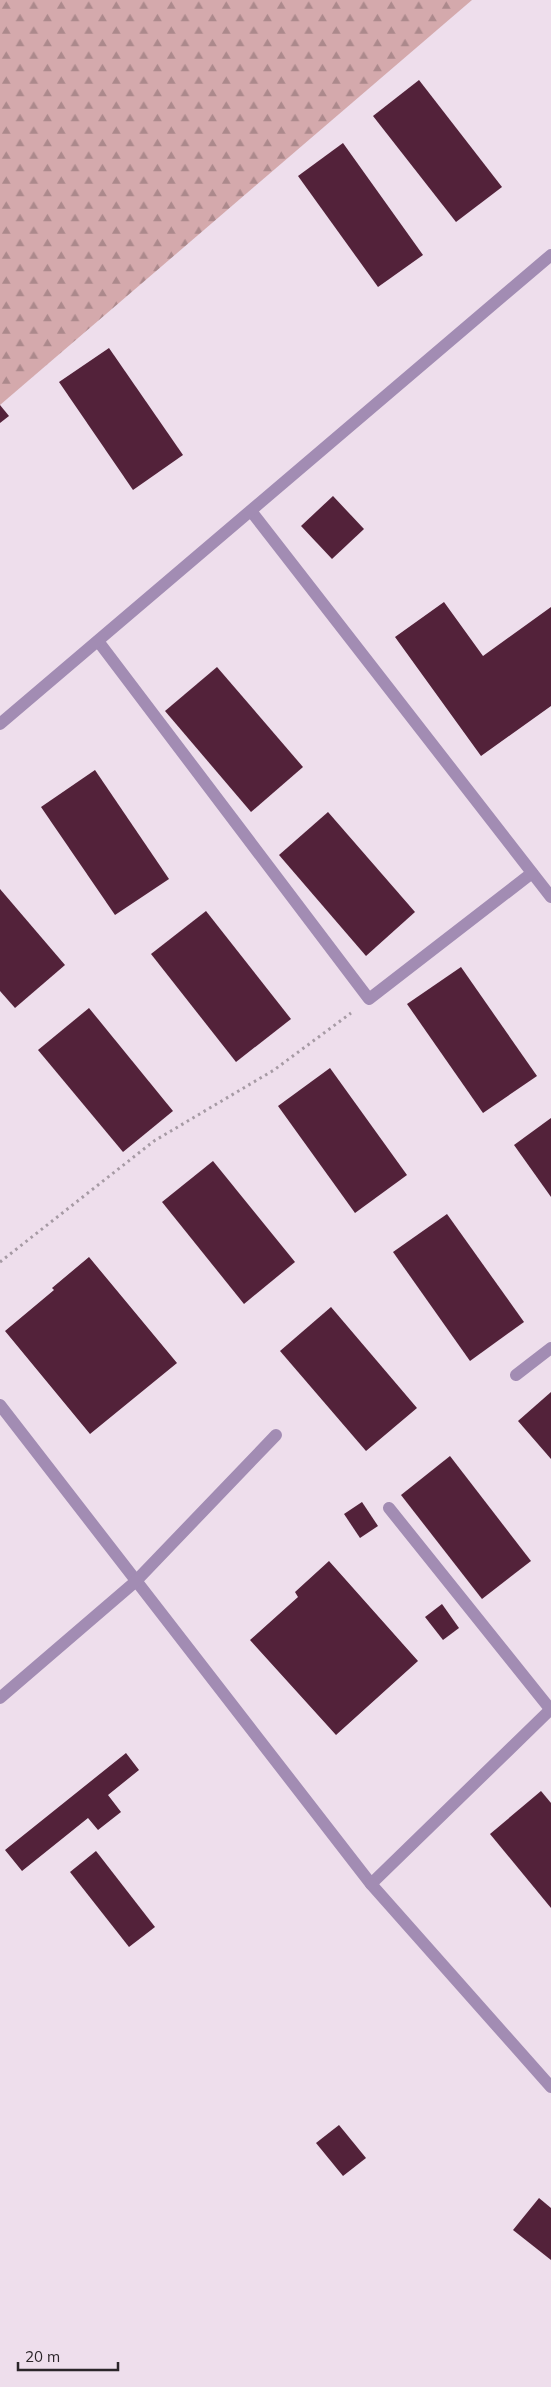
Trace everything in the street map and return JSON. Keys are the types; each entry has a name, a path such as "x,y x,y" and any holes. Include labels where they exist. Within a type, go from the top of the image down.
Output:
{"street":[{"path":"0,724 551,255"},
{"path":"251,511 551,897"},
{"path":"98,641 369,1000 532,873"},
{"path":"516,1375 551,1348"},
{"path":"0,1405 135,1582 371,1884 551,2087"},
{"path":"0,1698 135,1582 276,1435"},
{"path":"371,1884 551,1710 389,1508"}],"path":[{"path":"0,1262 154,1141 274,1070 369,1000"}],"green space":[{"path":"0,0 472,0 0,405"}],"building":[{"path":"419,80 502,187 456,222 373,116"},
{"path":"343,143 423,255 378,287 298,176"},
{"path":"109,348 183,455 133,490 59,382"},
{"path":"0,405 9,416 0,423"},
{"path":"333,496 364,529 332,559 301,526"},
{"path":"444,602 483,656 551,607 551,706 481,756 395,637"},
{"path":"217,667 303,767 251,812 165,711"},
{"path":"95,770 169,879 115,915 41,807"},
{"path":"328,812 415,912 366,956 279,855"},
{"path":"0,889 65,965 15,1008 0,991"},
{"path":"206,911 291,1019 236,1062 151,954"},
{"path":"461,967 537,1076 483,1113 407,1004"},
{"path":"89,1008 173,1111 123,1152 38,1050"},
{"path":"330,1068 407,1175 355,1213 278,1106"},
{"path":"551,1118 551,1197 514,1145"},
{"path":"213,1161 295,1262 244,1304 162,1202"},
{"path":"447,1214 524,1322 470,1361 393,1252"},
{"path":"89,1257 177,1363 90,1434 5,1331 54,1290 52,1288"},
{"path":"331,1307 417,1408 366,1451 280,1351"},
{"path":"551,1392 551,1459 518,1421"},
{"path":"450,1456 531,1561 482,1599 401,1495"},
{"path":"362,1502 378,1526 360,1538 344,1514"},
{"path":"329,1561 418,1661 336,1735 250,1640 298,1597 295,1592"},
{"path":"442,1604 459,1628 443,1640 425,1617"},
{"path":"126,1753 139,1770 108,1795 121,1812 98,1830 88,1818 22,1871 5,1850"},
{"path":"541,1791 551,1803 551,1908 490,1834"},
{"path":"96,1851 155,1927 129,1947 70,1872"},
{"path":"339,2125 366,2158 343,2176 316,2143"},
{"path":"539,2198 551,2208 551,2260 513,2230"}]}
